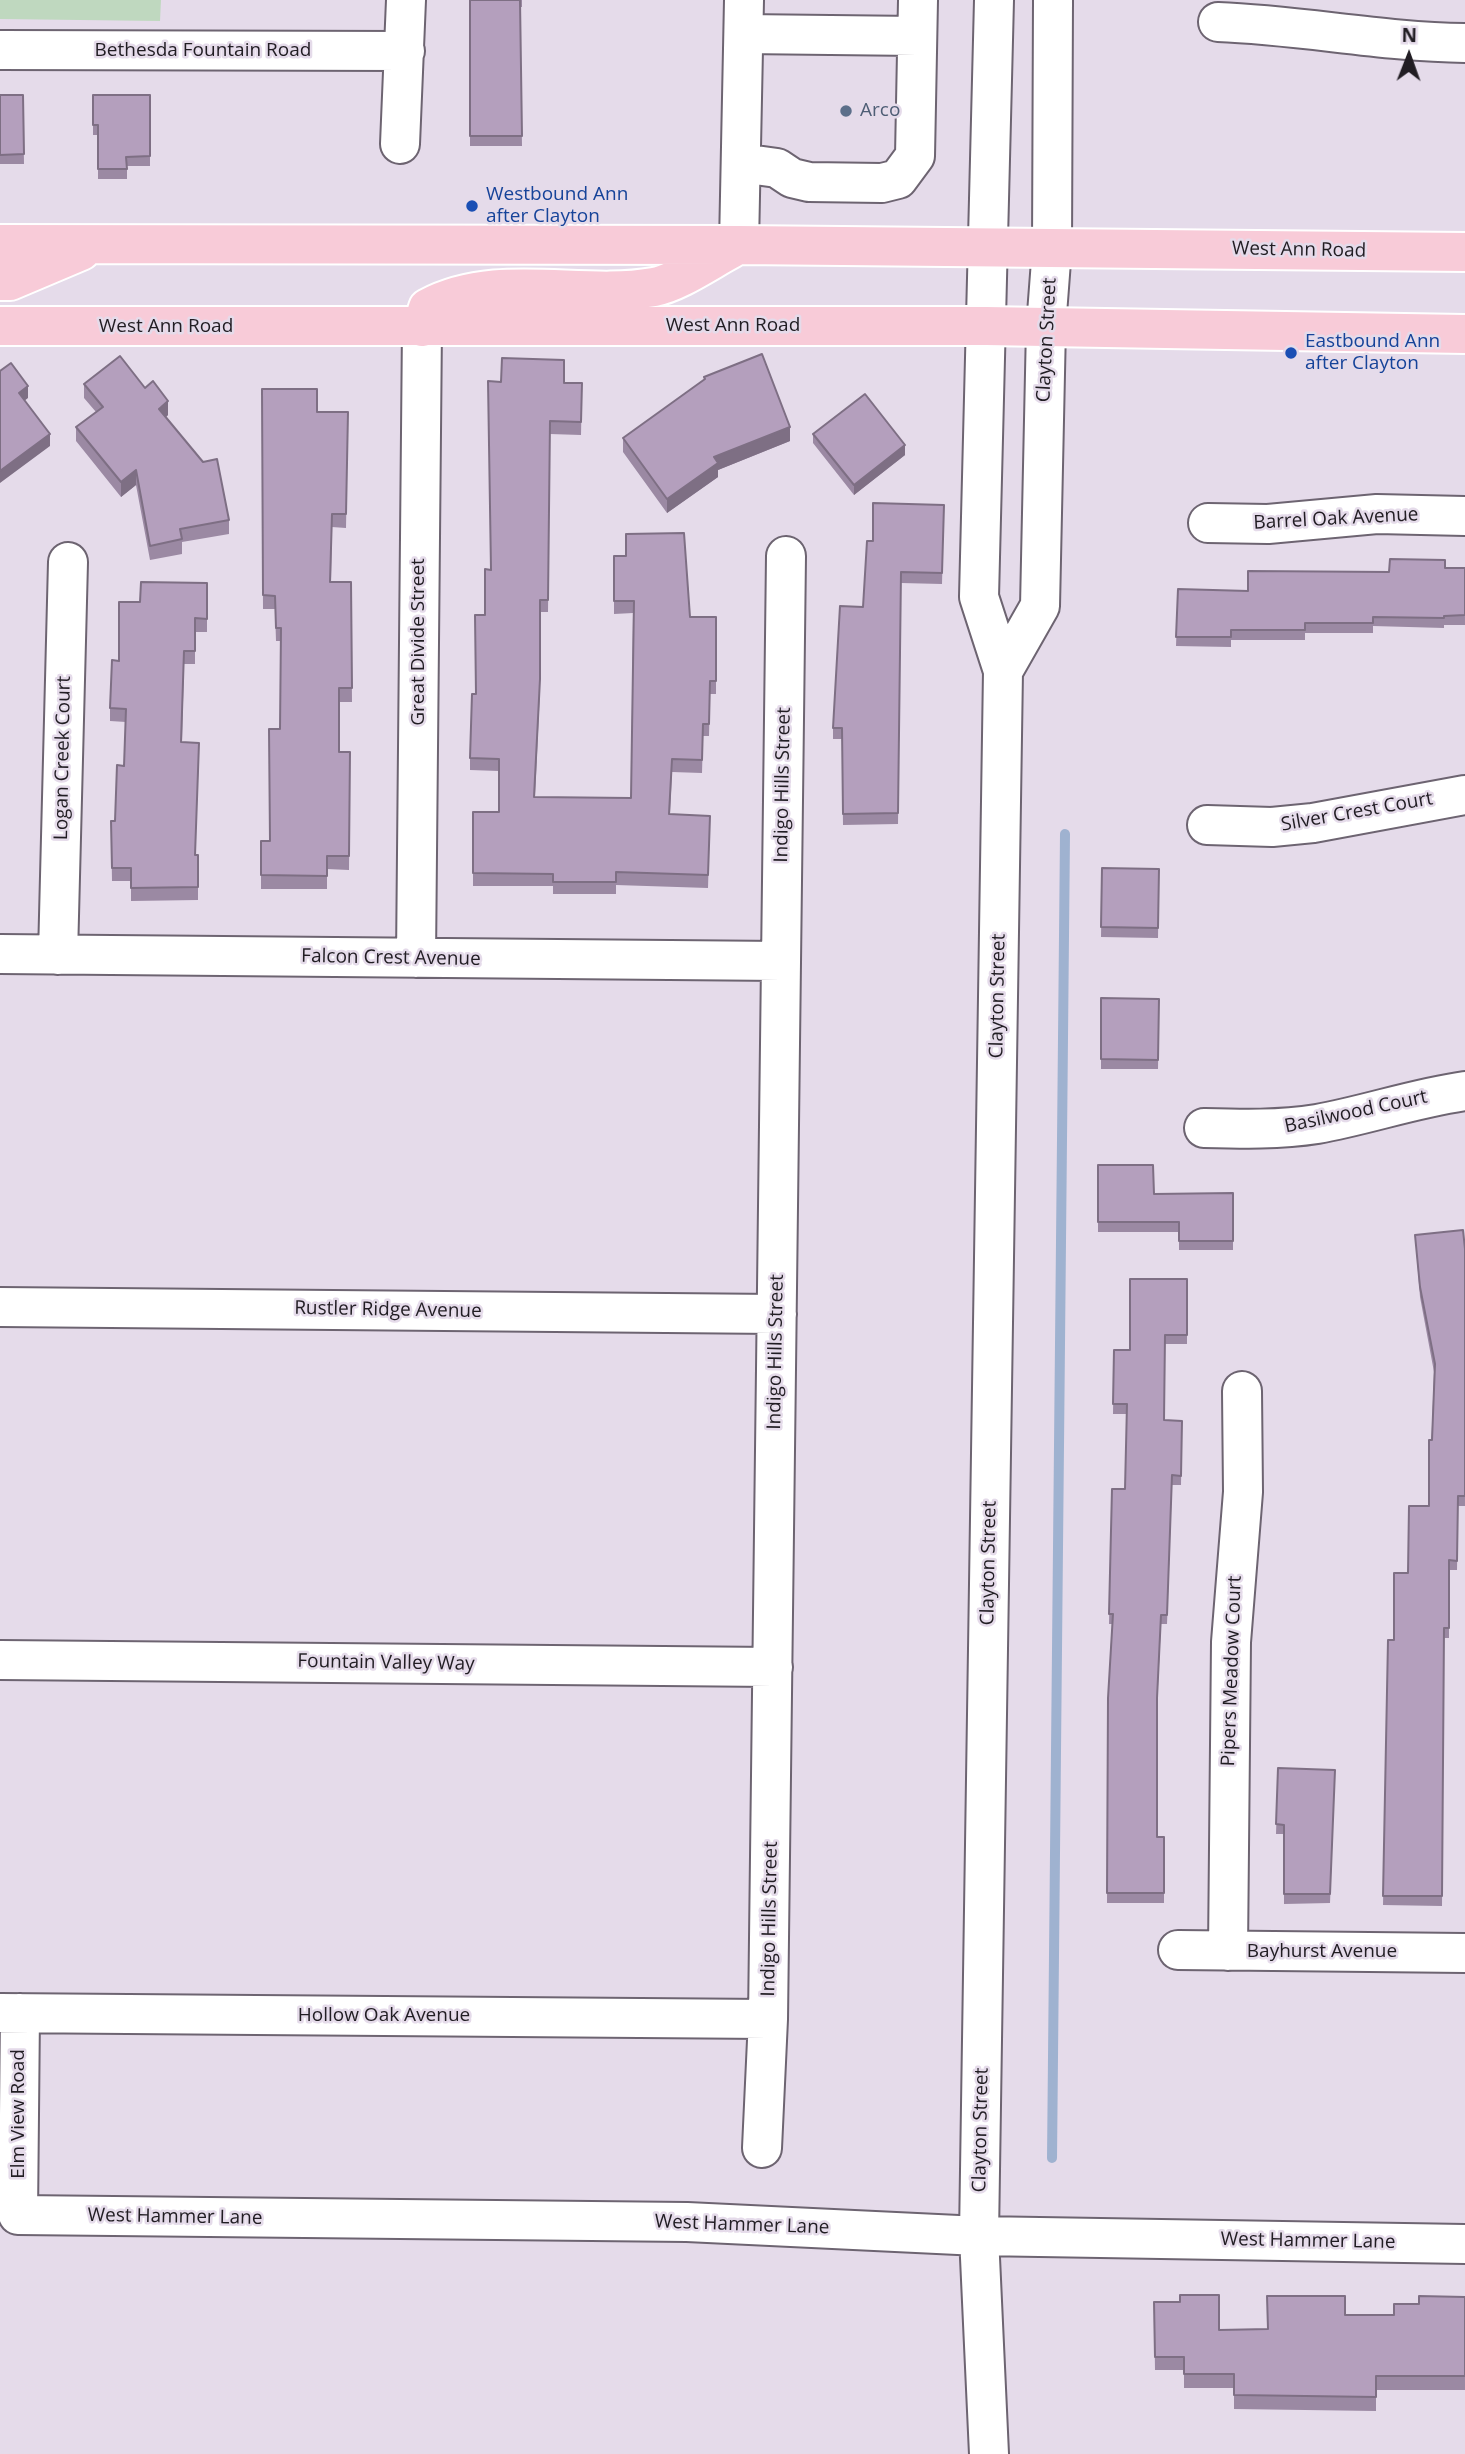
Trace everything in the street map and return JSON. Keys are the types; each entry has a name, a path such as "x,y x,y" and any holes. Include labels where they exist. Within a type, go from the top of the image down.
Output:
{"main road":[{"name":"West Ann Road","path":"0,244 739,245 1465,252"},
{"path":"0,281 10,281 96,244"},
{"path":"422,327 428,308 446,298 497,290 621,291 658,287 739,245"},
{"name":"West Ann Road","path":"0,326 986,326 1465,334"}],"street":[{"path":"400,144 406,0"},
{"name":"Clayton Street","path":"989,2454 979,2236 1003,671 979,597 990,247 994,0"},
{"name":"Clayton Street","path":"1003,671 1040,606 1046,327 1052,248 1053,0"},
{"path":"739,245 744,17 918,18 915,156 898,178 881,183 809,182 792,178 777,168 741,163"},
{"path":"1218,23 1277,24 1419,43 1465,43"},
{"name":"Bethesda Fountain Road","path":"0,50 405,51"},
{"name":"Great Divide Street","path":"416,958 422,327"},
{"name":"Barrel Oak Avenue","path":"1208,523 1268,524 1377,514 1465,516"},
{"name":"Indigo Hills Street","path":"762,2148 768,2020 786,556"},
{"name":"Logan Creek Court","path":"58,955 68,562"},
{"name":"Silver Crest Court","path":"1207,825 1272,827 1313,823 1465,795"},
{"name":"Falcon Crest Avenue","path":"0,954 781,961"},
{"name":"Basilwood Court","path":"1204,1128 1269,1129 1319,1123 1391,1104 1465,1091"},
{"name":"Rustler Ridge Avenue","path":"0,1307 777,1314"},
{"name":"Pipers Meadow Court","path":"1228,1951 1231,1642 1243,1492 1242,1391"},
{"name":"Fountain Valley Way","path":"0,1660 773,1667"},
{"name":"Bayhurst Avenue","path":"1178,1951 1465,1953"},
{"name":"Hollow Oak Avenue","path":"10,2013 768,2020"},
{"name":"Elm View Road","path":"10,2013 18,2215"},
{"name":"West Hammer Lane","path":"18,2215 687,2222 979,2236 1465,2244"}],"green space":[{"path":"0,0 161,0 160,21 0,19"}],"building":[{"path":"470,0 520,0 522,136 470,136"},
{"path":"0,95 23,95 24,154 0,155"},
{"path":"93,95 150,95 150,156 126,157 127,169 98,169 98,125 93,125"},
{"path":"762,354 790,427 714,457 718,463 667,499 623,438 705,379 704,377"},
{"path":"120,356 145,388 153,381 168,401 159,409 203,462 217,459 229,520 180,529 182,539 150,546 136,470 121,482 76,427 103,407 84,384"},
{"path":"502,358 564,360 564,383 582,383 581,422 550,421 548,600 540,600 540,679 534,797 631,798 634,601 614,601 614,556 626,556 626,534 684,533 690,617 716,617 716,681 710,681 709,724 703,724 702,760 672,759 669,814 710,816 708,875 616,872 616,882 553,882 553,874 473,873 473,812 499,812 499,759 470,758 472,694 476,694 475,615 485,615 485,569 491,570 488,381 501,382"},
{"path":"11,363 28,386 19,393 50,434 0,471 0,371"},
{"path":"262,389 317,389 317,412 348,412 346,514 332,514 330,582 351,582 352,688 339,688 339,752 350,752 349,856 327,856 327,876 261,875 261,841 270,841 269,729 280,729 281,628 276,628 275,596 263,595"},
{"path":"865,394 905,445 854,485 813,434"},
{"path":"873,503 944,505 942,573 901,572 898,813 843,814 842,728 833,728 840,606 863,607 867,541 873,541"},
{"path":"1390,559 1445,560 1445,568 1465,568 1465,615 1444,618 1373,617 1373,623 1305,623 1305,630 1231,630 1231,637 1176,637 1178,589 1248,591 1248,571 1389,572"},
{"path":"141,582 207,583 207,619 195,618 195,651 184,651 181,742 199,743 195,855 198,855 198,887 131,888 131,868 112,868 111,821 115,821 117,765 124,766 126,709 110,708 112,660 119,661 119,602 140,602"},
{"path":"1102,868 1159,869 1158,928 1101,927"},
{"path":"1101,998 1159,999 1158,1060 1101,1059"},
{"path":"1098,1165 1153,1165 1154,1194 1233,1193 1233,1241 1179,1241 1179,1222 1098,1222"},
{"path":"1463,1230 1465,1496 1458,1496 1457,1561 1449,1560 1449,1628 1444,1628 1442,1896 1383,1896 1388,1640 1394,1640 1394,1573 1408,1573 1409,1506 1429,1506 1429,1440 1432,1440 1435,1364 1420,1287 1415,1235"},
{"path":"1130,1279 1187,1279 1187,1335 1165,1335 1164,1420 1182,1421 1181,1476 1172,1475 1167,1615 1161,1615 1157,1698 1157,1837 1164,1837 1164,1893 1107,1893 1108,1698 1113,1614 1109,1614 1112,1489 1125,1489 1127,1404 1113,1404 1114,1350 1130,1350"},
{"path":"1278,1768 1335,1770 1330,1894 1284,1894 1284,1825 1276,1824"},
{"path":"1180,2295 1219,2295 1219,2330 1268,2329 1267,2296 1345,2296 1345,2315 1394,2315 1394,2304 1419,2304 1419,2296 1465,2297 1465,2376 1376,2376 1376,2397 1234,2395 1234,2374 1184,2374 1184,2357 1155,2357 1154,2302 1180,2302"}],"waterway":[{"path":"1052,2158 1065,834"}],"place":[{"name":"Arco","path":"846,111"},
{"name":"Westbound Ann after Clayton","path":"472,206"},
{"name":"Eastbound Ann after Clayton","path":"1291,353"}]}
